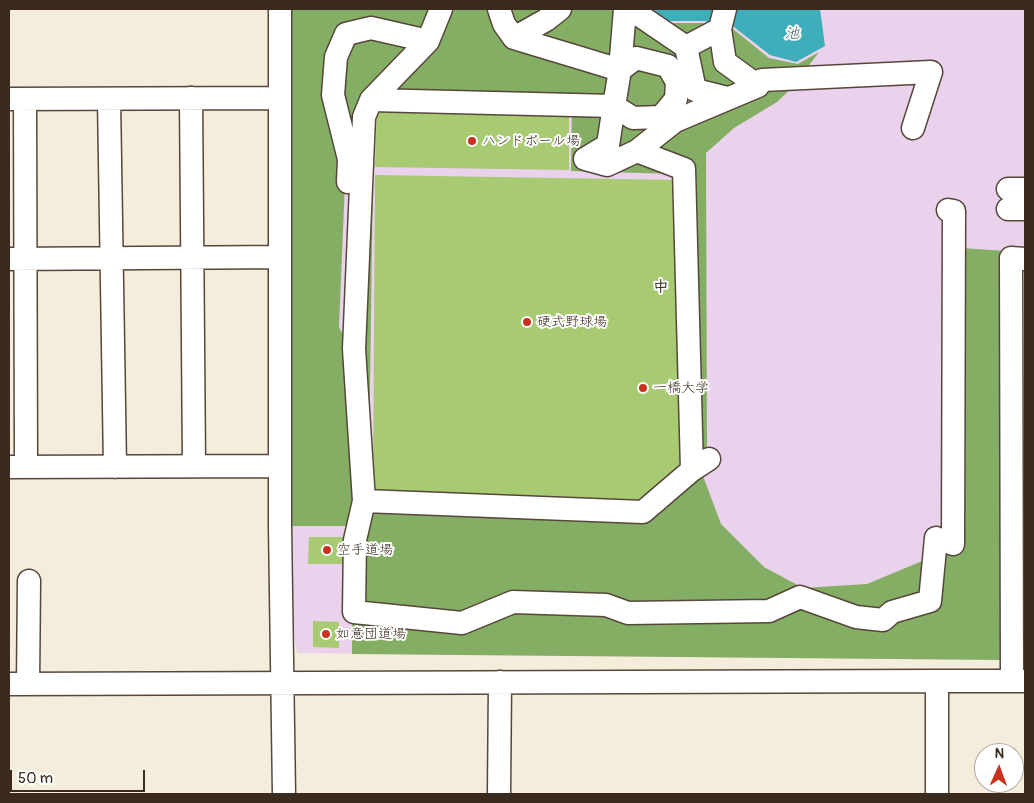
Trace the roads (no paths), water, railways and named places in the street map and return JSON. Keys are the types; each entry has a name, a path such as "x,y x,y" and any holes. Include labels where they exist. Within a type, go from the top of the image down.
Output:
{"street":[{"path":"280,9 280,466 284,794"},
{"path":"441,9 428,41 371,100 364,117 354,349 364,501 355,540 354,612 462,622 513,602 606,604 628,613 769,611 800,597 856,616 883,620 892,612 930,601 936,538 953,544 954,210 948,210"},
{"path":"499,9 504,24 514,38 620,70"},
{"path":"514,38 546,20 560,9"},
{"path":"625,9 620,70 608,145 585,159 607,165 637,151 677,107 686,47 722,19"},
{"path":"634,9 636,13 686,47"},
{"path":"722,19 725,62 759,79"},
{"path":"354,349 343,326 349,159 333,95 336,57 346,34 371,28 428,41"},
{"path":"620,70 636,58 668,66 677,82 677,107"},
{"path":"371,100 614,106 633,118 677,107 727,98 759,79 931,72 913,128"},
{"path":"109,98 114,467"},
{"path":"191,98 194,466"},
{"path":"280,98 17,99 17,467 280,466"},
{"path":"677,107 727,98"},
{"path":"364,501 643,512 701,464 684,169 637,151"},
{"path":"17,259 280,257"},
{"path":"29,581 18,684 1019,681 1018,470 1011,258 1025,259"},
{"path":"937,681 937,794"},
{"path":"499,794 500,682"}],"water":[{"name":"池","path":"646,9 820,9 825,46 796,62 770,55 734,27 704,21 666,21"}],"place":[{"name":"ハンドボール場","path":"472,141"},
{"name":"硬式野球場","path":"527,322"},
{"name":"一橋大学","path":"643,388"},
{"name":"空手道場","path":"327,550"},
{"name":"如意団道場","path":"326,634"}],"district":[{"name":"中","path":"661,288"}]}
